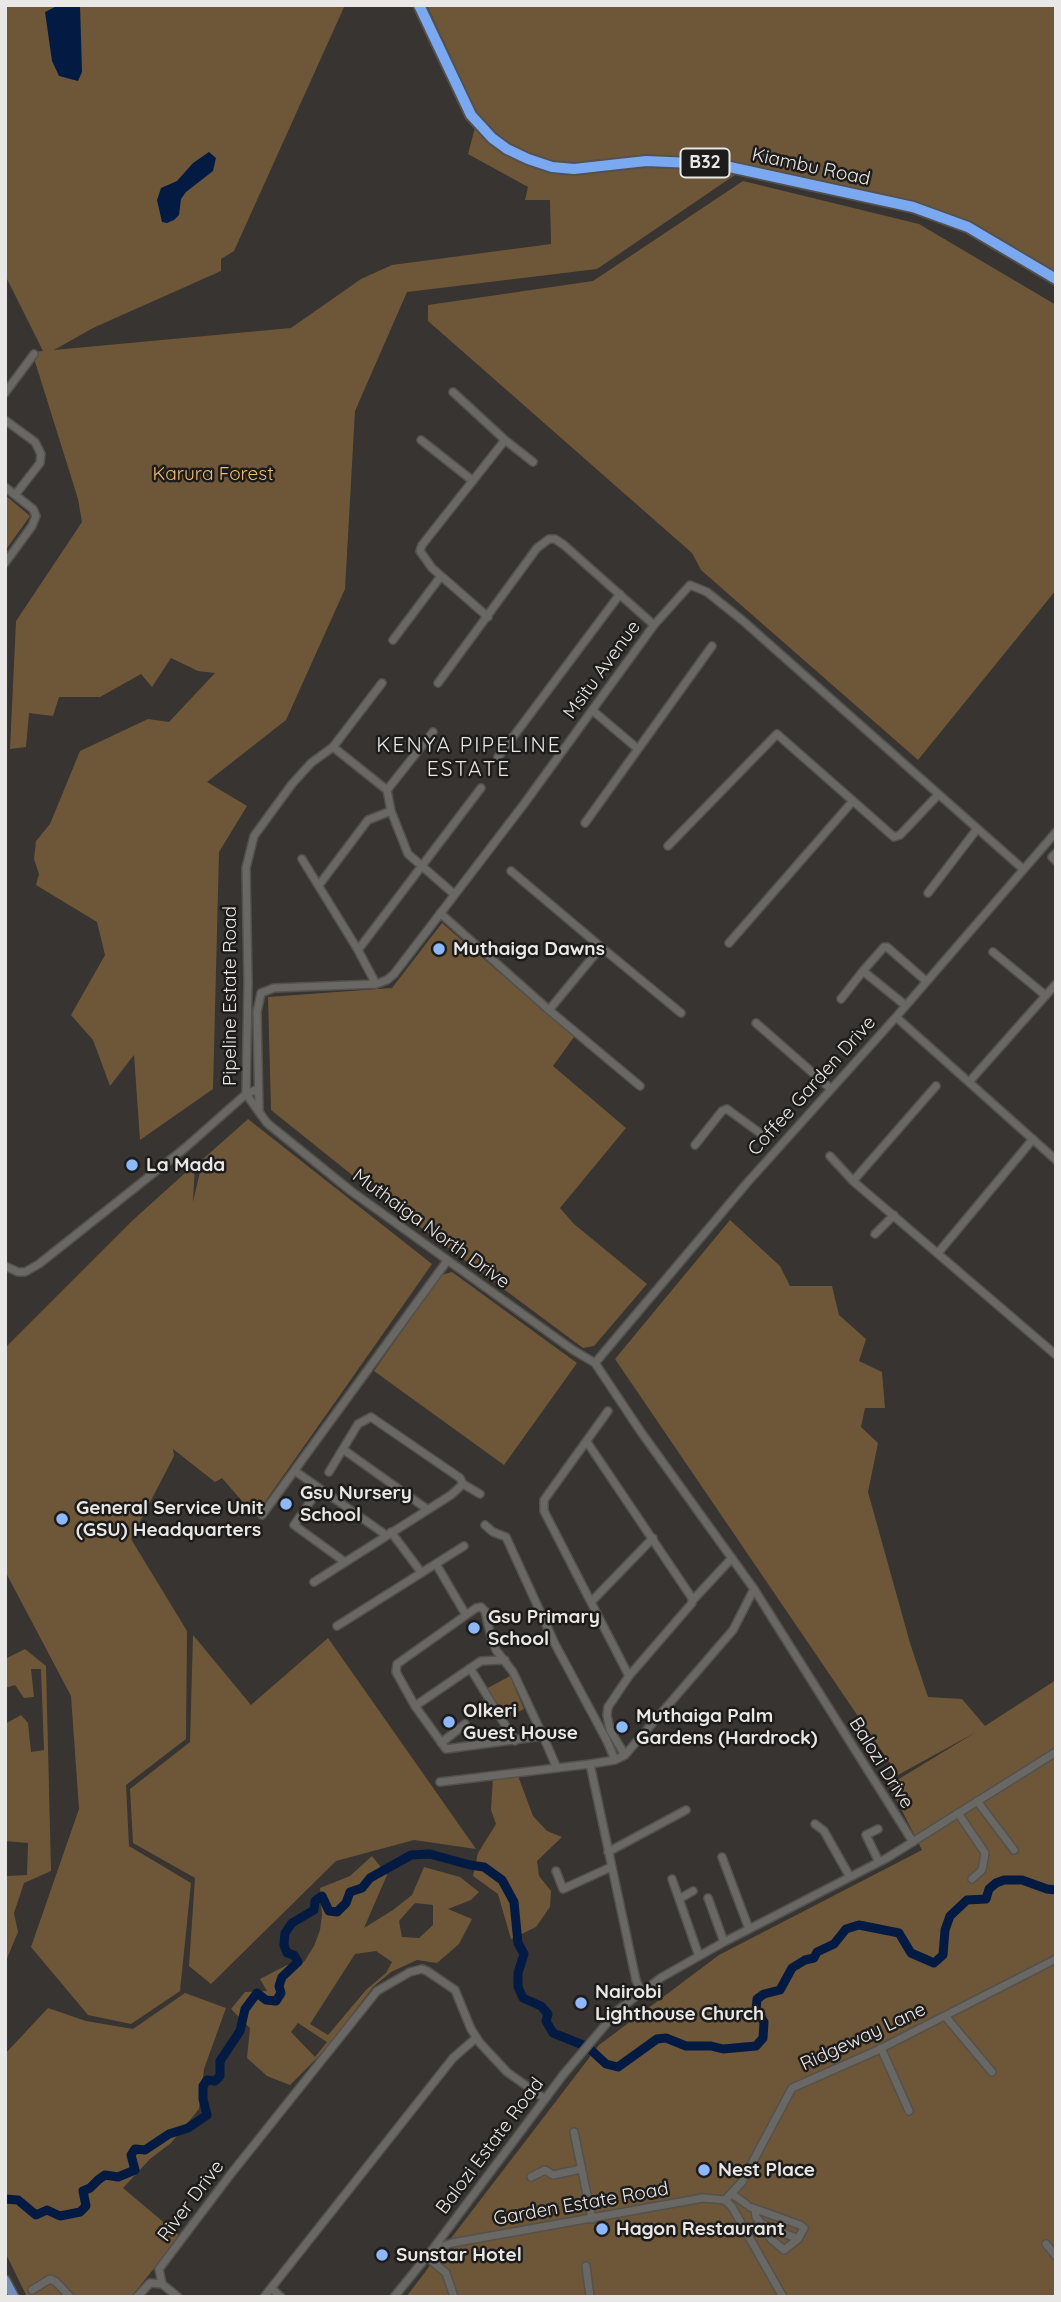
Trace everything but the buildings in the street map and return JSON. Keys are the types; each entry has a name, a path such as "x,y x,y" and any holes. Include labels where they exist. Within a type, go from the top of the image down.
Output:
{"highway":[{"name":"Kiambu Road","path":"419,5 471,115 507,149 528,159 552,167 574,169 646,161 716,164 914,207 968,227 1056,279"}],"main road":[{"path":"5,2280 14,2297"}],"street":[{"path":"5,393 34,354"},
{"path":"453,392 533,462"},
{"path":"5,420 38,446 41,454 40,463 15,495"},
{"path":"421,440 473,481"},
{"path":"488,617 425,561 420,551 505,440"},
{"path":"5,486 33,509 36,516 32,526 5,563"},
{"path":"438,683 537,548 548,539 555,539 564,545 654,625"},
{"path":"393,640 441,576"},
{"name":"Msitu Avenue","path":"376,984 387,981 394,974 654,625 687,586 699,587 743,620 1023,869"},
{"path":"498,757 620,594"},
{"path":"585,823 712,646"},
{"name":"Pipeline Estate Road","path":"5,1266 25,1272 39,1264 185,1148 246,1094 246,868 254,836 292,784 311,763 333,747 382,683"},
{"path":"592,710 638,749"},
{"path":"387,790 433,732"},
{"path":"668,846 777,734 895,837 937,794"},
{"path":"333,747 387,790 391,811 408,853 454,894"},
{"path":"358,950 481,788"},
{"path":"729,943 852,802"},
{"path":"319,885 368,820 391,811"},
{"path":"928,893 977,829"},
{"name":"Coffee Garden Drive","path":"595,1363 830,1088 896,1017 1056,832"},
{"path":"1056,853 1052,857 1056,861"},
{"path":"259,1109 257,1012 261,992 274,988 376,984 302,859"},
{"path":"511,871 681,1013"},
{"path":"440,914 640,1086"},
{"path":"549,1010 601,947"},
{"path":"841,999 884,947 926,981"},
{"path":"993,952 1045,995"},
{"path":"863,971 905,1005"},
{"path":"969,1082 1056,984"},
{"path":"896,1017 1056,1160"},
{"path":"756,1023 830,1088"},
{"path":"853,1181 936,1086"},
{"path":"258,1089 246,1094 259,1109"},
{"name":"Muthaiga North Drive","path":"259,1109 267,1123 351,1191 595,1363"},
{"path":"695,1145 719,1114 727,1109 764,1136"},
{"path":"938,1253 1033,1139"},
{"path":"830,1156 853,1181 1056,1355"},
{"path":"875,1234 894,1215"},
{"path":"262,1515 447,1261"},
{"name":"Balozi Drive","path":"595,1363 754,1589 912,1842"},
{"path":"608,1411 544,1500 544,1511 629,1676"},
{"path":"328,1472 358,1424 371,1417 480,1494"},
{"path":"587,1442 691,1595 692,1601"},
{"path":"344,1450 382,1480 427,1509"},
{"path":"295,1471 389,1534 421,1572"},
{"path":"314,1581 463,1484"},
{"path":"319,1489 294,1525 345,1562"},
{"path":"485,1525 493,1532 506,1537 555,1644 615,1760"},
{"path":"591,1602 653,1538"},
{"path":"337,1626 464,1546"},
{"path":"625,1755 610,1730 607,1711 629,1676 732,1558"},
{"path":"436,1564 466,1615"},
{"path":"440,1782 590,1764 615,1760 625,1755 733,1630 754,1589"},
{"path":"543,1736 446,1749 415,1706 396,1672 397,1664 476,1608 483,1609 496,1650 513,1672 543,1736 557,1768"},
{"path":"415,1706 470,1668 486,1660 506,1660"},
{"path":"470,1668 515,1741"},
{"path":"440,1743 466,1724"},
{"path":"590,1764 636,1980 641,1992 724,1942 879,1862 1056,1752"},
{"path":"977,1801 1014,1850"},
{"path":"608,1852 686,1811"},
{"path":"958,1813 985,1853 982,1870 972,1879"},
{"path":"815,1824 824,1832 850,1877"},
{"path":"878,1829 866,1835 879,1862"},
{"path":"722,1857 749,1929"},
{"path":"556,1871 563,1889 611,1867"},
{"path":"672,1879 699,1956"},
{"path":"679,1899 693,1891"},
{"path":"708,1898 724,1942"},
{"name":"Ridgeway Lane","path":"725,2200 746,2175 792,2088 881,2048 1056,1959"},
{"name":"River Drive","path":"162,2284 159,2269 377,1991 417,1969 434,1974 455,1990 477,2038"},
{"name":"Balozi Estate Road","path":"429,2253 545,2099 618,2010 641,1992"},
{"path":"945,2016 992,2072"},
{"path":"264,2297 447,2066 477,2038 507,2072 545,2099"},
{"path":"881,2048 909,2111"},
{"path":"574,2132 592,2219"},
{"path":"531,2177 545,2170 552,2175 581,2169"},
{"path":"732,2194 751,2207 804,2228 798,2239 784,2250 771,2239 751,2207"},
{"name":"Garden Estate Road","path":"429,2253 460,2241 703,2198 725,2200"},
{"path":"725,2200 744,2225 783,2297"},
{"path":"762,2224 798,2239"},
{"path":"449,2227 451,2237 460,2241"},
{"path":"1046,2244 1056,2256"},
{"path":"394,2297 429,2253 446,2273 454,2297"},
{"path":"586,2266 590,2297"},
{"path":"32,2290 50,2279 70,2297"},
{"path":"137,2297 147,2284 162,2284 178,2297"},
{"path":"271,2288 281,2297"}],"green space":[{"name":"Karura Forest","path":"5,5 345,5 234,251 221,259 221,271 93,328 54,350 291,328 361,279 392,265 551,244 550,200 525,200 528,187 468,154 478,116 427,5 1056,5 1056,282 926,208 748,166 597,269 407,292 355,411 345,589 286,720 207,782 247,806 219,852 213,1089 140,1140 134,1055 110,1086 93,1040 71,1015 105,955 97,922 36,885 39,874 34,859 36,841 50,824 80,751 148,719 169,722 215,673 198,671 171,658 152,687 141,674 100,697 59,697 53,716 29,713 26,747 10,749 16,621 82,522 78,499 32,352 43,351 5,275"},
{"path":"743,181 919,224 1056,305 1056,590 918,760 701,570 692,553 428,321 428,305 593,281"},
{"path":"5,495 30,516 5,551"},
{"path":"442,923 574,1037 553,1066 626,1128 560,1208 574,1224 647,1284 594,1346 583,1348 377,1195 271,1110 268,997 392,988"},
{"path":"248,1119 432,1264 255,1516 222,1478 215,1482 173,1449 174,1456 131,1539 187,1631 186,1739 126,1785 129,1846 191,1883 180,1991 131,2024 88,2015 31,1947 79,1809 71,1696 5,1571 5,1348 133,1220 195,1164 193,1202 203,1159"},
{"path":"730,1220 780,1266 790,1286 832,1286 839,1315 866,1339 859,1361 882,1372 885,1408 865,1408 861,1427 878,1443 868,1492 910,1643 928,1697 962,1699 985,1726 1056,1680 1056,2297 406,2297 599,2045 719,1955 922,1850 889,1785 976,1732 898,1775 615,1359"},
{"path":"452,1272 577,1363 504,1465 374,1371 441,1275"},
{"path":"193,1635 251,1705 328,1638 476,1849 414,1840 336,1861 211,1984 189,1966 195,1878 133,1843 130,1789 190,1742"},
{"path":"25,1649 46,1666 51,1871 24,1883 14,1913 18,1932 5,1963 5,1876 27,1875 28,1843 5,1841 5,1724 21,1715 28,1723 31,1752 44,1750 41,1669 31,1669 34,1697 24,1698 15,1685 5,1688 5,1659"},
{"path":"510,1676 524,1709 502,1720 484,1690"},
{"path":"517,1773 533,1816 547,1831 562,1837 537,1861 539,1876 551,1891 550,1907 536,1927 511,1939 498,1894 473,1876 478,1853 496,1824 491,1810 493,1777"},
{"path":"372,1856 387,1875 364,1928 412,1895 424,1867 460,1877 479,1892 471,1900 448,1909 472,1919 459,1944 437,1963 417,1960 391,1972 373,1987 325,2050 290,2085 267,2076 247,2058 250,2028 231,2009 245,1992 267,1991 260,1979 287,1965 304,1962 320,1930 320,1888 350,1876","holes":["415,1903 433,1905 433,1925 419,1938 402,1937 399,1921","376,1951 392,1962 386,1973 366,1990 328,2035 310,2024 355,1954","298,2023 327,2042 315,2057 291,2032"]},
{"path":"185,1993 226,2008 204,2069 199,2109 171,2143 150,2159 123,2188 180,2236 131,2297 27,2297 5,2252 5,2054 48,2008 86,2021 133,2029"}],"water":[{"path":"59,5 80,5 82,72 78,81 59,76 52,61 45,12"},
{"path":"209,152 216,158 213,171 186,192 181,199 179,215 174,220 162,222 157,200 161,188 177,181 193,163"}],"waterway":[{"path":"5,2199 18,2200 36,2215 47,2210 60,2216 80,2212 86,2206 83,2191 105,2175 118,2177 135,2170 131,2155 135,2149 145,2150 169,2134 188,2128 207,2115 203,2086 207,2080 215,2081 220,2076 220,2061 240,2031 245,2009 257,1993 266,2000 276,2001 281,1993 279,1986 282,1977 298,1962 294,1955 287,1953 284,1945 285,1933 292,1923 314,1910 315,1901 322,1896 329,1911 337,1912 346,1903 350,1892 362,1888 370,1878 411,1855 430,1854 484,1867 502,1880 514,1902 518,1943 524,1954 518,1973 518,1987 523,1998 541,2006 548,2014 546,2021 553,2033 583,2045"},
{"path":"591,2050 606,2064 618,2067 657,2039 666,2038 686,2046 723,2049 756,2046 763,2038 764,2022 756,2010 757,1999 764,1994 780,1990 792,1968 814,1958 817,1952 834,1944 846,1929 859,1925 899,1933 911,1953 934,1963 943,1955 945,1930 950,1916 967,1900 986,1899 989,1889 1004,1880 1022,1880 1056,1890"}],"place":[{"name":"Muthaiga Dawns","path":"439,949"},
{"name":"La Mada","path":"132,1165"},
{"name":"Gsu Nursery School","path":"286,1504"},
{"name":"General Service Unit (GSU) Headquarters","path":"62,1519"},
{"name":"Gsu Primary School","path":"474,1628"},
{"name":"Olkeri Guest House","path":"449,1722"},
{"name":"Muthaiga Palm Gardens (Hardrock)","path":"622,1727"},
{"name":"Nairobi Lighthouse Church","path":"581,2003"},
{"name":"Nest Place","path":"704,2170"},
{"name":"Hagon Restaurant","path":"602,2229"},
{"name":"Sunstar Hotel","path":"382,2255"}],"district":[{"name":"KENYA PIPELINE ESTATE","path":"469,758"}]}
